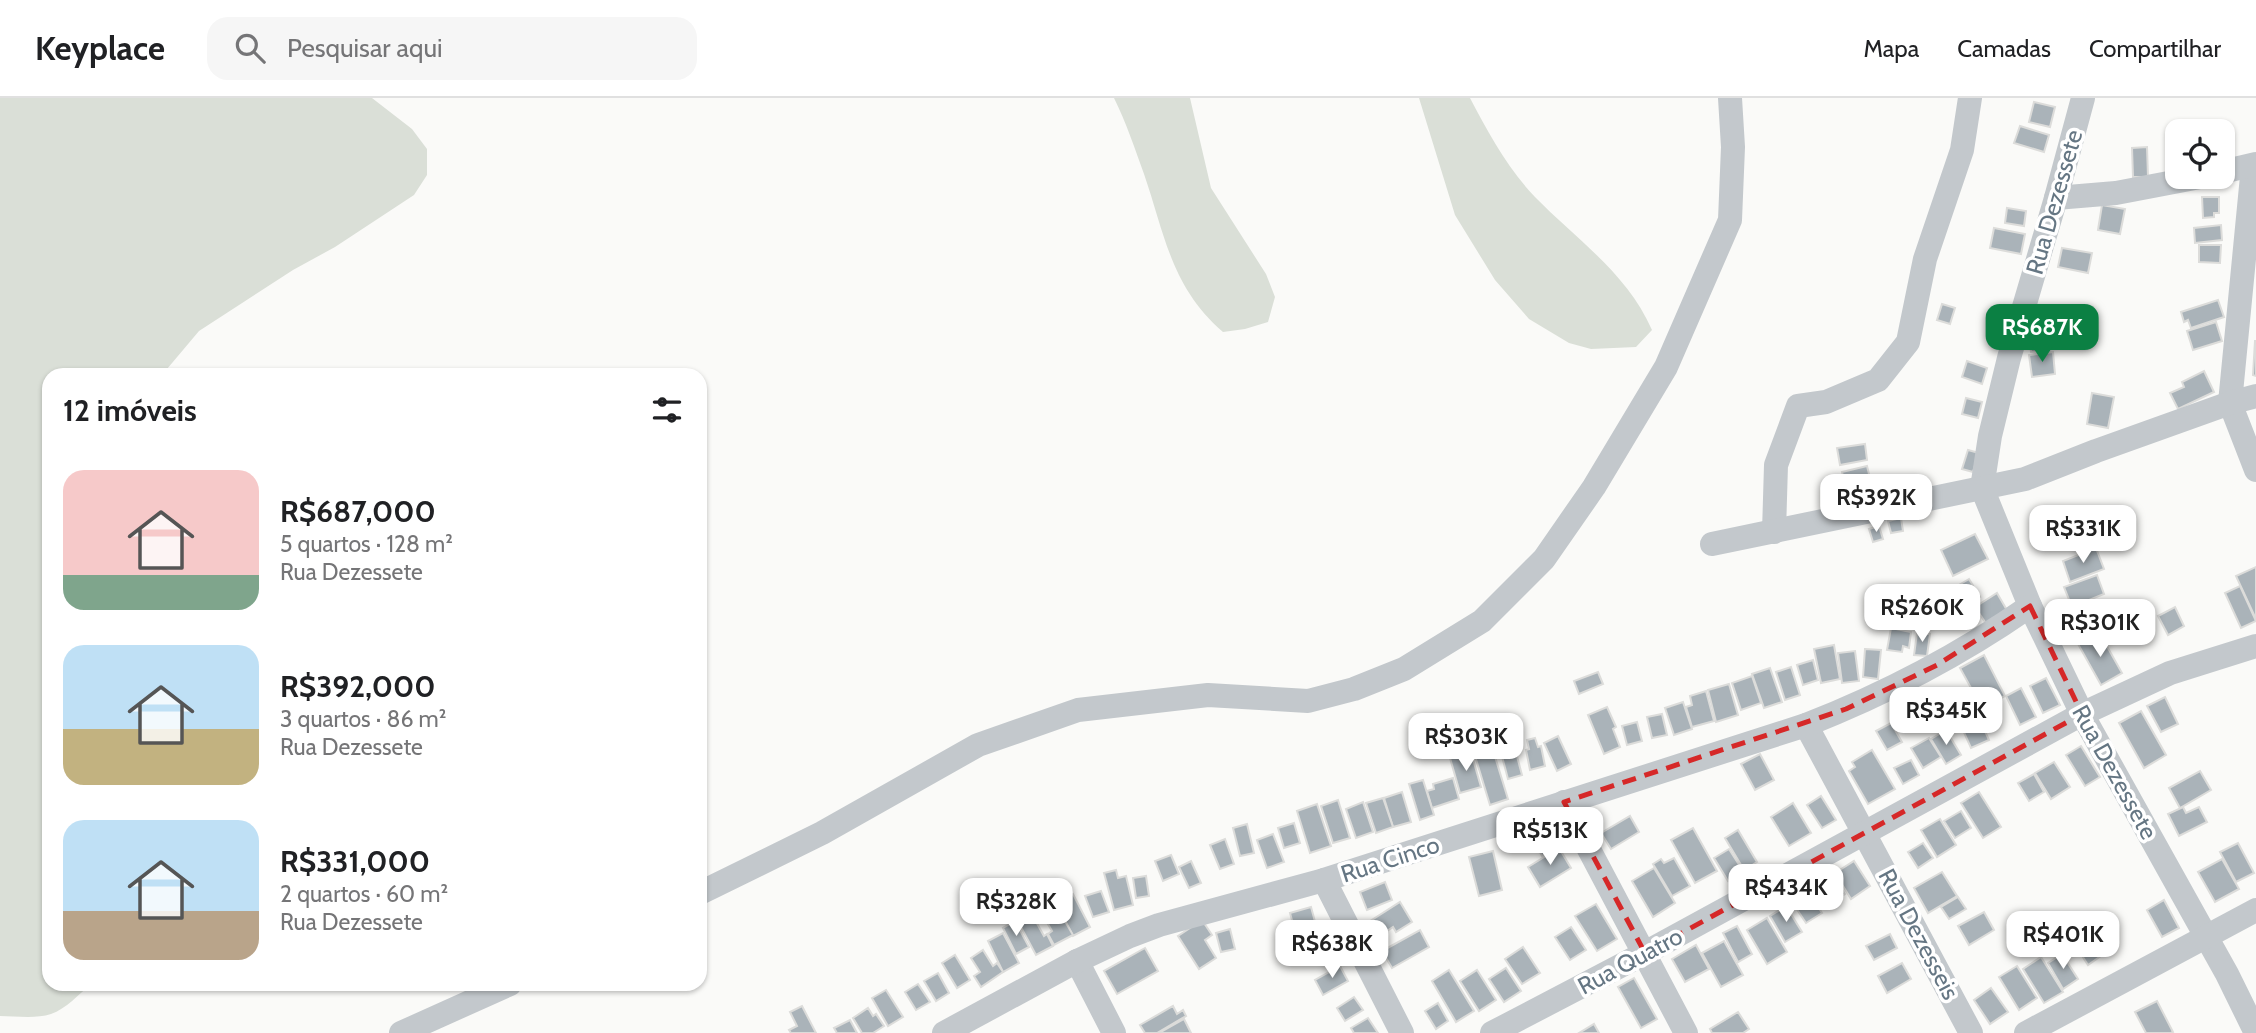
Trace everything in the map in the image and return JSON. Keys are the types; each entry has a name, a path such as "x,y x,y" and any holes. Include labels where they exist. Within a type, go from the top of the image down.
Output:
{"street":[{"path":"707,889 822,833 978,745 1078,710 1208,695 1308,701 1354,689 1404,669 1482,621 1544,559 1594,487 1666,367 1730,220 1733,147 1730,98"},
{"path":"1774,532 1776,465 1798,406 1826,402 1878,380 1908,342 1925,259 1962,150 1970,98"},
{"name":"Rua Dezessete","path":"2083,98 2008,358 1990,436 1982,488 2031,606 2082,714 2206,936 2256,1033"},
{"path":"2235,169 2254,165 2230,403 2256,470"},
{"path":"2056,198 2116,193 2165,184"},
{"path":"1713,544 2025,479 2096,451 2256,396"},
{"name":"Rua Cinco","path":"944,1033 1077,961 1160,925 1324,880 1805,725 1846,709 1894,687 1995,631 2031,606"},
{"name":"Rua Quatro","path":"1492,1033 1866,834 2082,714 2170,673 2256,646"},
{"name":"Rua Dezesseis","path":"1805,725 1971,1033"},
{"path":"1564,802 1686,1033"},
{"path":"1324,880 1402,1033"},
{"path":"2026,1033 2256,910"},
{"path":"1077,961 1114,1033"},
{"path":"401,1033 494,991"}],"highlighted area":[{"path":"2030,606 2082,714 1645,953 1564,802 1846,709 1937,665"}],"shaded area":[{"path":"0,98 372,98 412,129 427,149 427,175 414,195 199,331 168,368 42,368 42,991 83,991 57,1012 45,1016 0,1016"},
{"path":"1114,98 1190,98 1211,188 1266,274 1275,297 1268,322 1223,332 1192,297 1172,259 1144,174"},
{"path":"1419,98 1470,98 1499,150 1525,186 1600,258 1642,310 1652,330 1636,347 1591,349 1569,343 1529,319 1495,280 1455,215"}],"building":[{"path":"2034,102 2055,107 2050,127 2029,122"},
{"path":"2020,126 2049,135 2044,152 2014,143"},
{"path":"2147,147 2148,177 2133,177 2132,148"},
{"path":"2202,197 2219,197 2219,213 2214,213 2214,217 2203,218"},
{"path":"2102,205 2125,209 2120,234 2098,230"},
{"path":"2007,208 2026,211 2024,226 2005,223"},
{"path":"2221,225 2222,240 2195,243 2194,228"},
{"path":"1994,228 2025,234 2021,254 1990,248"},
{"path":"2199,245 2221,245 2220,263 2199,262"},
{"path":"2062,248 2092,253 2088,273 2058,267"},
{"path":"2218,300 2224,317 2191,328 2188,320 2184,322 2181,312"},
{"path":"1942,304 1955,308 1950,324 1937,320"},
{"path":"2040,307 2072,310 2070,330 2038,328"},
{"path":"2216,322 2222,341 2193,350 2187,331"},
{"path":"2048,335 2049,350 2031,352 2029,337"},
{"path":"2256,341 2256,376 2253,375"},
{"path":"2053,352 2055,374 2032,377 2029,355"},
{"path":"1967,361 1987,368 1982,384 1962,377"},
{"path":"2204,371 2214,392 2178,409 2170,393 2184,387 2182,382"},
{"path":"2092,393 2114,397 2108,428 2087,424"},
{"path":"1966,398 1982,402 1978,418 1962,414"},
{"path":"1865,444 1867,460 1840,465 1837,448"},
{"path":"1968,450 1979,453 1973,472 1962,469"},
{"path":"1867,466 1872,486 1847,493 1842,472"},
{"path":"1901,518 1903,531 1891,533 1888,521"},
{"path":"1879,526 1883,539 1873,542 1869,529"},
{"path":"1975,534 1988,559 1953,576 1941,550"},
{"path":"2096,548 2104,569 2070,582 2063,561"},
{"path":"2256,567 2256,619 2236,576"},
{"path":"2097,575 2104,594 2072,607 2064,587"},
{"path":"1969,579 1980,597 1946,618 1935,599"},
{"path":"2240,586 2256,621 2241,628 2225,593"},
{"path":"1997,593 2008,612 1987,625 1975,607"},
{"path":"2175,607 2184,626 2168,635 2158,616"},
{"path":"1891,628 1911,632 1909,648 1903,646 1902,652 1887,650"},
{"path":"2099,632 2122,673 2101,685 2078,644"},
{"path":"1917,633 1930,634 1927,656 1914,655"},
{"path":"1834,645 1840,679 1821,683 1814,649"},
{"path":"1865,649 1881,650 1878,679 1863,677"},
{"path":"1855,651 1859,681 1842,683 1838,653"},
{"path":"1984,655 2005,696 1982,708 1960,668"},
{"path":"1813,660 1818,680 1803,685 1797,665"},
{"path":"1791,667 1800,695 1785,700 1776,672"},
{"path":"1770,668 1782,702 1764,708 1752,674"},
{"path":"1598,672 1603,684 1579,694 1574,681"},
{"path":"1752,676 1761,703 1741,710 1732,683"},
{"path":"2046,678 2060,705 2043,713 2030,686"},
{"path":"1729,684 1738,715 1716,722 1708,690"},
{"path":"2021,688 2036,717 2020,725 2006,696"},
{"path":"1706,691 1714,721 1692,727 1686,707 1692,705 1690,696"},
{"path":"2165,697 2178,724 2161,732 2147,706"},
{"path":"1683,702 1692,729 1674,735 1665,708"},
{"path":"1607,707 1616,727 1613,729 1620,747 1604,754 1588,715"},
{"path":"2141,711 2166,755 2144,768 2119,723"},
{"path":"1662,714 1667,735 1652,738 1647,717"},
{"path":"1980,720 1989,740 1971,748 1962,728"},
{"path":"1637,722 1642,741 1627,745 1622,726"},
{"path":"1891,723 1902,742 1887,750 1876,731"},
{"path":"1946,730 1961,755 1946,764 1931,739"},
{"path":"1558,736 1571,764 1557,771 1544,743"},
{"path":"1535,738 1538,747 1541,746 1545,766 1530,770 1527,740"},
{"path":"1929,738 1941,757 1923,768 1911,748"},
{"path":"1514,745 1522,775 1508,779 1500,749"},
{"path":"2081,746 2100,777 2085,786 2066,755"},
{"path":"1493,750 1508,799 1490,805 1475,756"},
{"path":"1872,750 1895,789 1868,804 1849,771 1855,767 1852,762"},
{"path":"1471,752 1481,787 1460,793 1450,758"},
{"path":"1760,754 1774,780 1755,790 1741,764"},
{"path":"1911,760 1919,775 1903,784 1894,768"},
{"path":"2054,762 2070,787 2051,799 2035,773"},
{"path":"2200,771 2211,790 2180,808 2169,788"},
{"path":"2034,774 2044,792 2029,801 2018,783"},
{"path":"1453,778 1459,799 1432,808 1427,791 1434,789 1433,784"},
{"path":"1423,780 1434,815 1420,820 1409,784"},
{"path":"1402,792 1411,822 1393,827 1384,798"},
{"path":"1979,792 2001,827 1983,838 1961,803"},
{"path":"1821,796 1836,820 1822,828 1807,805"},
{"path":"1383,798 1393,827 1376,833 1366,803"},
{"path":"1338,800 1350,838 1333,843 1321,806"},
{"path":"1363,802 1373,832 1356,838 1346,809"},
{"path":"1793,803 1811,833 1789,846 1771,817"},
{"path":"1317,804 1331,846 1310,853 1297,811"},
{"path":"2183,807 2186,813 2199,807 2207,822 2179,836 2168,814"},
{"path":"1961,811 1971,828 1955,838 1944,821"},
{"path":"1630,816 1639,832 1611,849 1601,833"},
{"path":"1940,819 1956,845 1937,857 1921,830"},
{"path":"1294,823 1300,843 1284,848 1278,828"},
{"path":"1247,824 1254,853 1240,856 1233,828"},
{"path":"1693,828 1717,871 1695,883 1671,840"},
{"path":"1559,829 1567,843 1542,856 1535,843"},
{"path":"1738,830 1757,862 1744,870 1725,838"},
{"path":"1273,834 1284,862 1267,868 1257,840"},
{"path":"1225,839 1234,864 1220,869 1210,845"},
{"path":"1923,843 1933,858 1918,868 1908,852"},
{"path":"2238,843 2254,873 2236,882 2220,852"},
{"path":"1559,848 1571,868 1540,887 1528,867"},
{"path":"1729,849 1743,871 1728,881 1714,858"},
{"path":"1493,851 1502,890 1479,896 1469,857"},
{"path":"1171,855 1179,874 1163,881 1155,861"},
{"path":"1674,858 1690,886 1672,896 1653,864 1661,859 1664,863"},
{"path":"2222,859 2239,889 2215,902 2198,872"},
{"path":"1191,861 1201,883 1189,888 1179,867"},
{"path":"1854,861 1870,886 1851,899 1835,873"},
{"path":"1654,868 1675,903 1653,917 1632,881"},
{"path":"1116,870 1118,878 1126,876 1133,905 1114,910 1104,873"},
{"path":"1942,872 1957,896 1928,913 1914,888"},
{"path":"1146,876 1149,896 1136,898 1133,878"},
{"path":"1835,878 1845,894 1830,904 1820,887"},
{"path":"1385,882 1392,900 1367,910 1360,892"},
{"path":"1101,891 1109,912 1093,917 1085,896"},
{"path":"1808,891 1822,913 1806,923 1792,902"},
{"path":"1073,894 1090,927 1073,936 1056,903"},
{"path":"1958,897 1966,909 1949,919 1941,907"},
{"path":"2164,900 2179,928 2162,937 2147,910"},
{"path":"1400,902 1412,922 1396,932 1393,927 1374,940 1364,925"},
{"path":"1055,904 1073,935 1054,945 1048,934 1052,931 1041,912"},
{"path":"1596,904 1617,939 1597,951 1575,916"},
{"path":"1786,906 1802,932 1785,942 1770,916"},
{"path":"1311,907 1317,929 1296,935 1290,913"},
{"path":"1029,909 1044,936 1047,934 1053,946 1036,955 1015,916"},
{"path":"1984,912 1994,930 1969,945 1958,926"},
{"path":"1767,918 1787,952 1767,964 1747,930"},
{"path":"1202,920 1212,935 1205,940 1216,958 1199,969 1178,936"},
{"path":"1015,921 1029,947 1016,954 1003,928"},
{"path":"1737,926 1752,954 1738,962 1723,933"},
{"path":"1571,927 1586,950 1570,960 1555,937"},
{"path":"1230,929 1235,949 1221,952 1216,933"},
{"path":"2089,929 2105,953 2088,965 2072,940"},
{"path":"1420,930 1429,947 1392,968 1382,951"},
{"path":"1003,933 1019,963 1003,972 988,941"},
{"path":"1890,934 1897,948 1874,960 1866,946"},
{"path":"1724,941 1743,975 1721,987 1702,953"},
{"path":"1696,945 1709,969 1685,982 1672,959"},
{"path":"1523,947 1540,973 1522,984 1505,959"},
{"path":"1145,948 1158,971 1117,994 1104,971"},
{"path":"983,950 993,966 997,963 1003,972 981,987 974,976 980,972 971,958"},
{"path":"2062,954 2078,979 2063,989 2048,963"},
{"path":"955,955 970,980 957,988 942,963"},
{"path":"2041,957 2063,992 2044,1003 2023,969"},
{"path":"1902,963 1911,979 1887,993 1878,976"},
{"path":"1340,966 1348,981 1323,995 1315,980"},
{"path":"2017,966 2037,998 2019,1010 1999,977"},
{"path":"1506,968 1521,991 1504,1002 1489,979"},
{"path":"1449,970 1474,1011 1456,1022 1432,981"},
{"path":"1477,970 1496,1000 1479,1011 1460,981"},
{"path":"938,973 949,993 936,1001 924,981"},
{"path":"1634,978 1657,1019 1641,1028 1618,987"},
{"path":"918,984 930,1002 916,1010 905,992"},
{"path":"1991,988 2008,1012 1990,1024 1974,1000"},
{"path":"886,990 903,1017 888,1026 872,998"},
{"path":"1354,997 1363,1010 1345,1021 1337,1008"},
{"path":"2157,1001 2173,1032 2171,1033 2146,1033 2135,1012"},
{"path":"1438,1003 1448,1021 1436,1029 1425,1011"},
{"path":"802,1006 816,1033 791,1033 789,1030 797,1026 790,1012"},
{"path":"1173,1006 1177,1014 1183,1010 1186,1016 1157,1033 1145,1033 1140,1025"},
{"path":"868,1008 884,1026 873,1033 862,1033 853,1018"},
{"path":"1738,1012 1749,1029 1743,1033 1712,1033 1710,1029"},
{"path":"1368,1018 1378,1033 1354,1033 1351,1028"},
{"path":"1184,1019 1191,1033 1159,1033"},
{"path":"850,1020 857,1033 837,1033 834,1028"},
{"path":"1594,1024 1599,1033 1579,1033"}]}
